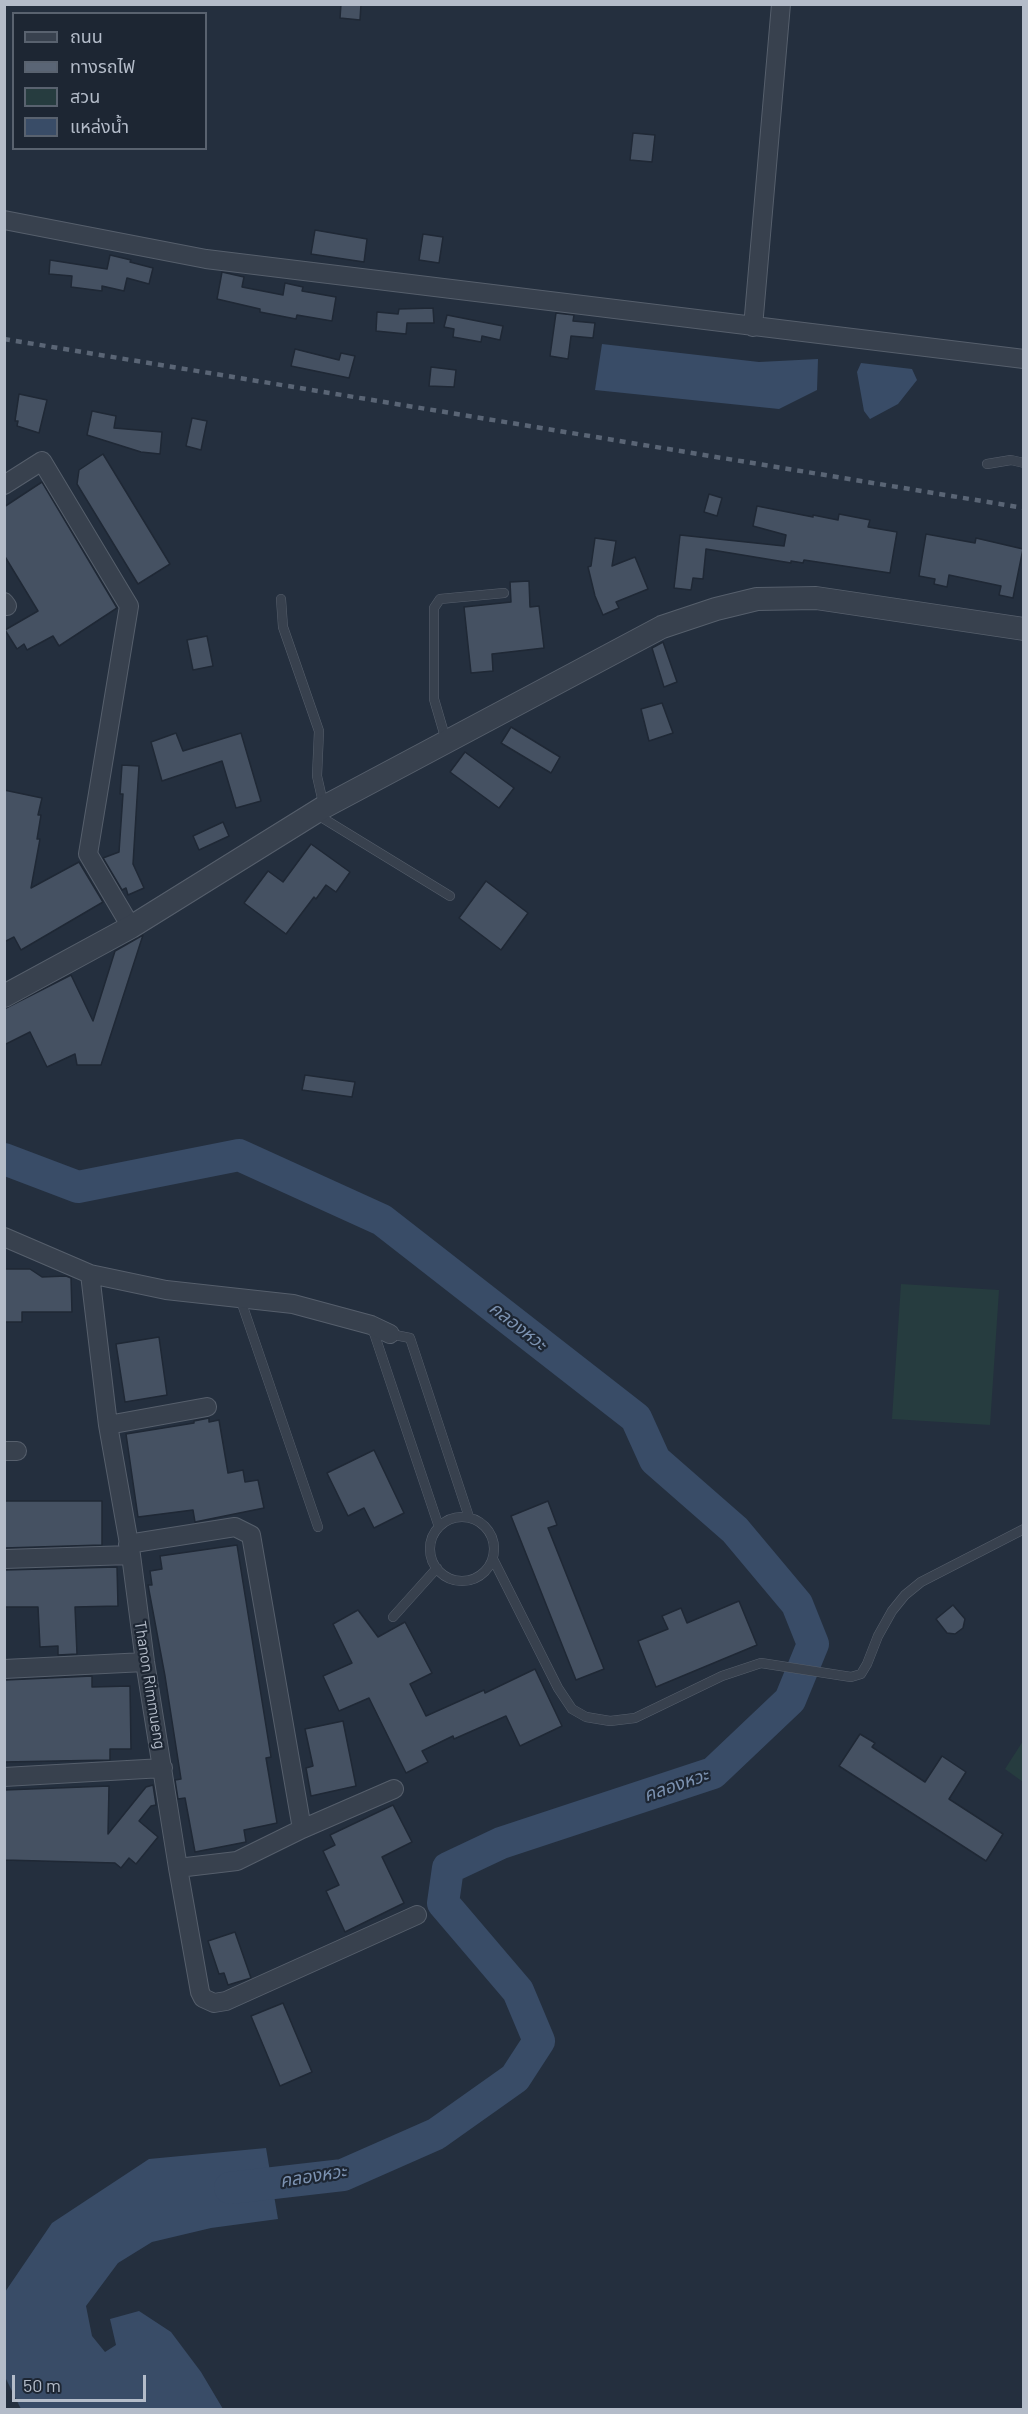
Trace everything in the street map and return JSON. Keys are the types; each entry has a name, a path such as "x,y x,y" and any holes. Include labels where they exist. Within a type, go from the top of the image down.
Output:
{"street":[{"path":"753,327 781,4"},
{"path":"4,220 206,259 1023,359"},
{"path":"4,485 42,461 129,606 88,854 131,927"},
{"path":"4,996 131,927 319,810 446,740 602,661 662,627 716,609 757,599 816,598 1023,629"},
{"path":"4,1237 90,1274 166,1290 293,1304 371,1325 390,1334"},
{"name":"Thanon Rimmueng","path":"90,1274 108,1425 130,1550 145,1662 178,1868 200,1992 203,1998 214,2003 226,2001 417,1915"},
{"path":"108,1425 207,1407"},
{"path":"4,1559 130,1550 235,1527 250,1535 302,1829"},
{"path":"4,1669 145,1662"},
{"path":"4,1777 163,1768"},
{"path":"178,1868 237,1862 302,1829 394,1789"}],"lane":[{"path":"987,465 1011,460 1023,463"},
{"path":"446,740 434,699 434,609 440,599 504,593"},
{"path":"281,599 283,627 319,731 317,776 319,810 450,896"},
{"path":"240,1298 318,1527"},
{"path":"371,1325 439,1527"},
{"path":"390,1334 410,1338 469,1517"},
{"path":"493,1559 481,1575 463,1581 444,1575 432,1558 430,1547 433,1536 439,1527 458,1516 479,1521 487,1528 493,1537 493,1559 558,1688 572,1709 586,1718 610,1721 634,1718 722,1676 761,1663 851,1677 861,1674 878,1636 892,1611 905,1595 921,1581 1023,1529"},
{"path":"393,1617 437,1568"}],"green space":[{"path":"901,1284 999,1290 990,1425 892,1419"},
{"path":"1023,1741 1023,1782 1005,1769"}],"water":[{"path":"602,344 759,362 818,359 817,390 779,409 595,390"},
{"path":"861,363 912,369 917,380 898,404 870,419 864,411 857,372"},
{"path":"266,2148 278,2219 211,2228 152,2242 118,2263 86,2306 92,2336 105,2352 116,2345 110,2319 139,2311 171,2332 201,2372 223,2409 21,2409 5,2377 5,2292 52,2223 149,2159"}],"building":[{"path":"341,4 361,4 360,20 340,18"},
{"path":"633,133 655,135 652,162 630,160"},
{"path":"315,230 367,239 364,262 311,254"},
{"path":"423,234 443,237 439,263 419,260"},
{"path":"110,255 153,268 149,284 127,278 124,291 102,286 102,291 71,287 72,276 49,274 50,260 107,269"},
{"path":"222,272 244,277 242,287 283,295 285,283 303,287 302,291 336,297 332,321 297,315 296,319 260,312 260,309 217,299"},
{"path":"433,308 434,323 407,323 406,334 376,331 377,312 398,314 399,309"},
{"path":"556,313 574,315 573,321 595,323 593,338 571,336 568,359 550,356"},
{"path":"447,315 503,326 500,340 482,336 481,342 453,337 454,329 444,327"},
{"path":"295,349 339,360 341,353 355,356 349,378 291,366"},
{"path":"431,367 456,370 454,387 429,386"},
{"path":"19,394 47,400 39,433 17,426 18,421 15,421"},
{"path":"92,411 116,416 114,428 162,432 160,454 141,452 87,435"},
{"path":"192,418 207,421 201,450 186,446"},
{"path":"103,454 170,564 138,584 77,484 79,470"},
{"path":"42,482 117,608 59,646 53,636 27,650 24,644 17,649 5,630 38,611 4,555 4,507"},
{"path":"709,494 722,498 717,516 704,512"},
{"path":"757,506 838,520 839,514 870,520 868,527 897,532 890,573 804,560 803,563 791,561 791,563 706,549 703,579 693,578 691,590 674,588 680,535 784,546 786,535 753,526"},
{"path":"926,534 975,543 976,538 1023,549 1013,598 999,595 1001,586 949,575 947,587 934,584 935,579 919,576"},
{"path":"595,538 616,541 612,566 635,557 648,589 616,602 619,608 603,615 595,596 588,567 591,566"},
{"path":"529,581 530,607 539,606 544,648 492,654 493,671 471,673 464,607 511,602 510,582"},
{"path":"207,636 213,666 193,670 187,640"},
{"path":"663,642 677,682 664,687 652,648"},
{"path":"662,703 673,733 649,741 641,709"},
{"path":"511,727 560,757 551,773 501,743"},
{"path":"176,733 183,751 241,733 261,801 236,808 222,761 162,781 151,742"},
{"path":"465,752 514,788 499,808 450,772"},
{"path":"122,765 139,766 133,864 144,888 128,895 126,888 122,890 103,858 119,852 123,794 120,794"},
{"path":"4,790 42,798 38,815 41,815 37,839 40,839 31,888 79,862 103,902 21,950 14,937 4,942"},
{"path":"223,822 229,836 199,850 193,836"},
{"path":"311,844 350,872 336,892 326,885 286,934 244,903 268,871 283,882"},
{"path":"486,881 528,913 501,950 459,918"},
{"path":"143,935 101,1065 77,1065 75,1054 47,1067 30,1032 4,1045 4,1009 71,975 93,1021 115,951"},
{"path":"305,1075 355,1082 352,1097 302,1090"},
{"path":"4,1269 30,1269 42,1277 66,1276 71,1278 72,1312 22,1312 22,1322 4,1322"},
{"path":"159,1337 167,1395 125,1402 116,1344"},
{"path":"209,1418 209,1422 219,1420 228,1473 243,1470 245,1482 258,1480 264,1508 195,1522 193,1510 138,1517 126,1434 194,1423 194,1421"},
{"path":"374,1450 404,1513 374,1528 364,1508 348,1516 327,1473"},
{"path":"4,1501 102,1501 102,1545 4,1548"},
{"path":"548,1501 557,1525 548,1528 604,1669 576,1680 511,1516"},
{"path":"237,1545 271,1757 266,1758 277,1823 244,1830 246,1842 195,1852 185,1798 178,1799 175,1780 181,1779 148,1585 152,1585 150,1571 162,1569 160,1556"},
{"path":"117,1567 118,1606 75,1607 77,1654 58,1655 58,1646 40,1647 38,1607 4,1607 4,1570"},
{"path":"739,1601 757,1645 656,1687 638,1641 668,1629 662,1616 681,1608 687,1623"},
{"path":"953,1605 965,1619 963,1628 955,1634 947,1633 936,1619"},
{"path":"358,1610 378,1637 405,1622 432,1673 410,1684 426,1716 484,1690 485,1693 535,1669 562,1726 520,1746 506,1716 454,1739 453,1736 422,1751 428,1762 406,1773 369,1698 339,1711 323,1676 352,1663 333,1624"},
{"path":"92,1676 92,1687 130,1686 131,1749 110,1749 110,1760 4,1762 5,1680"},
{"path":"343,1721 356,1786 311,1796 306,1768 313,1766 305,1729"},
{"path":"860,1734 875,1743 872,1747 925,1782 942,1756 966,1772 949,1799 1003,1834 986,1861 839,1766"},
{"path":"153,1785 156,1805 151,1806 139,1821 158,1837 136,1864 129,1858 121,1868 115,1863 4,1860 4,1790 109,1786 108,1834 146,1787"},
{"path":"393,1805 412,1842 382,1857 404,1903 345,1932 326,1891 339,1885 323,1851 335,1845 330,1835"},
{"path":"235,1932 251,1978 228,1985 224,1973 219,1974 208,1941"},
{"path":"283,2003 312,2072 280,2086 251,2016"}],"waterway":[{"name":"คลองหวะ","path":"4,1159 78,1187 239,1155 382,1220 636,1418 655,1460 735,1530 797,1604 813,1644 790,1700 713,1773 501,1843 448,1868 443,1903 518,1991 539,2041 515,2078 436,2134 343,2175 230,2188"}],"railway":[{"path":"4,339 1024,508"}]}
